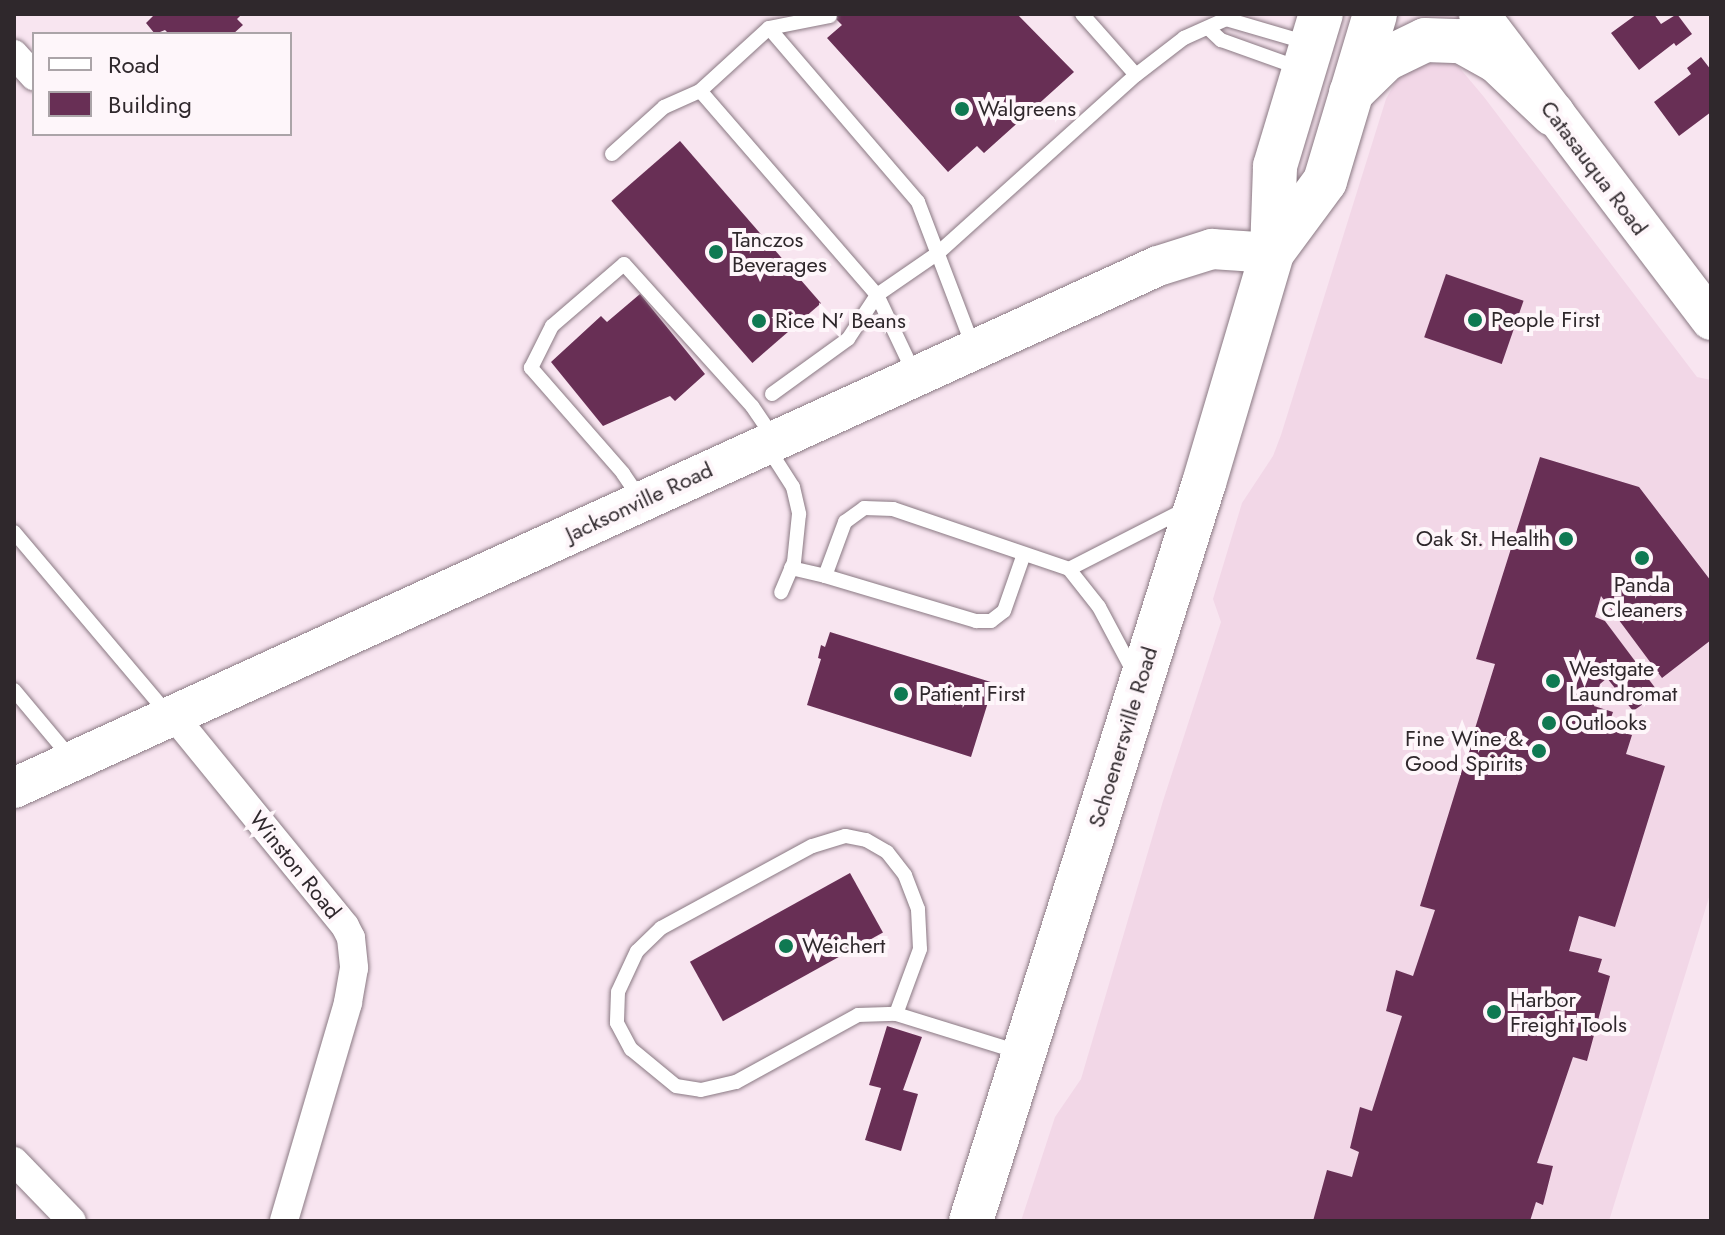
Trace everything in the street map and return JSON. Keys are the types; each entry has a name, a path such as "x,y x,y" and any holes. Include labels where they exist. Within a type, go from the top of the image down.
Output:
{"main road":[{"name":"Schoenersville Road","path":"1272,253 1325,181 1375,14"},
{"path":"1351,93 1386,59 1425,40 1461,41 1497,61 1553,114"},
{"name":"Schoenersville Road","path":"971,1221 1272,253 1275,166 1312,43"}],"street":[{"name":"Catasauqua Road","path":"1479,14 1711,320"},
{"path":"14,54 32,74"},
{"name":"Jacksonville Road","path":"14,788 1158,266 1212,249 1272,253"},
{"name":"Winston Road","path":"171,716 345,926 351,938 354,968 348,1003 284,1221"},
{"path":"14,1161 72,1221"},
{"path":"34,1184 43,1221"}],"lane":[{"path":"612,154 664,107 700,91 785,14"},
{"path":"1082,14 1136,75"},
{"path":"769,28 830,16"},
{"path":"772,394 848,339 877,295 938,253 1136,75 1184,38 1226,19 1312,43"},
{"path":"769,28 918,202 975,349"},
{"path":"1208,28 1221,40 1312,43"},
{"path":"700,91 877,295 915,376"},
{"path":"642,501 623,473 531,368 552,326 624,264 752,406 793,487 799,514 791,568 781,592"},
{"path":"1069,569 1196,503"},
{"path":"825,576 845,522 864,508 893,509 1069,569 1099,607 1139,686"},
{"path":"14,532 171,716"},
{"path":"791,568 976,621 991,621 1004,611 1024,554"},
{"path":"14,690 73,760"},
{"path":"896,1014 920,949 918,909 905,875 887,852 866,840 845,836 812,846 661,928 637,951 618,992 617,1023 631,1049 676,1086 701,1090 736,1082 858,1015 896,1014 1023,1053"}],"shaded area":[{"path":"1442,59 1458,66 1484,97 1697,377 1711,380 1711,891 1609,1221 1021,1221 1055,1117 1081,1079 1163,801 1221,622 1213,599 1242,503 1273,456 1281,435 1386,99 1396,81 1412,68 1429,60"}],"building":[{"path":"151,14 242,14 237,19 243,25 235,32 153,32 146,23 153,16"},
{"name":"Walgreens","path":"831,14 1017,14 1074,72 984,153 977,146 948,172 827,38 842,25"},
{"path":"1637,14 1654,14 1661,24 1677,14 1692,34 1676,46 1674,43 1639,70 1611,33"},
{"path":"1701,57 1711,70 1711,112 1679,136 1654,102 1691,74 1687,68"},
{"name":"Tanczos Beverages","path":"680,141 821,303 752,363 611,201"},
{"name":"People First","path":"1446,274 1524,301 1502,364 1424,337"},
{"path":"640,294 705,374 675,401 670,396 603,426 551,362 601,316 607,322"},
{"path":"1540,457 1639,487 1711,581 1711,640 1662,678 1601,596 1595,617 1605,621 1659,693 1633,711 1607,678 1600,684 1594,706 1613,712 1607,729 1632,735 1626,754 1665,766 1615,927 1579,916 1569,951 1602,959 1598,972 1610,976 1587,1061 1573,1057 1537,1163 1553,1166 1543,1205 1536,1202 1530,1221 1313,1221 1327,1170 1352,1177 1359,1152 1350,1148 1360,1107 1372,1111 1402,1016 1386,1011 1396,970 1413,976 1435,910 1420,906 1495,664 1476,659"},
{"name":"Patient First","path":"830,632 994,683 971,757 807,705 821,659 818,658 821,645 825,647"},
{"name":"Weichert","path":"850,873 883,932 723,1021 690,962"},
{"path":"887,1026 922,1037 903,1090 918,1094 901,1151 865,1140 881,1088 869,1085"}],"place":[{"name":"Walgreens","path":"962,109"},
{"name":"Tanczos Beverages","path":"716,252"},
{"name":"People First","path":"1475,320"},
{"name":"Rice N’ Beans","path":"759,321"},
{"name":"Oak St. Health","path":"1566,539"},
{"name":"Panda Cleaners","path":"1642,558"},
{"name":"Westgate Laundromat","path":"1553,681"},
{"name":"Patient First","path":"901,694"},
{"name":"Outlooks","path":"1549,723"},
{"name":"Fine Wine & Good Spirits","path":"1539,751"},
{"name":"Weichert","path":"786,946"},
{"name":"Harbor Freight Tools","path":"1494,1012"}]}
